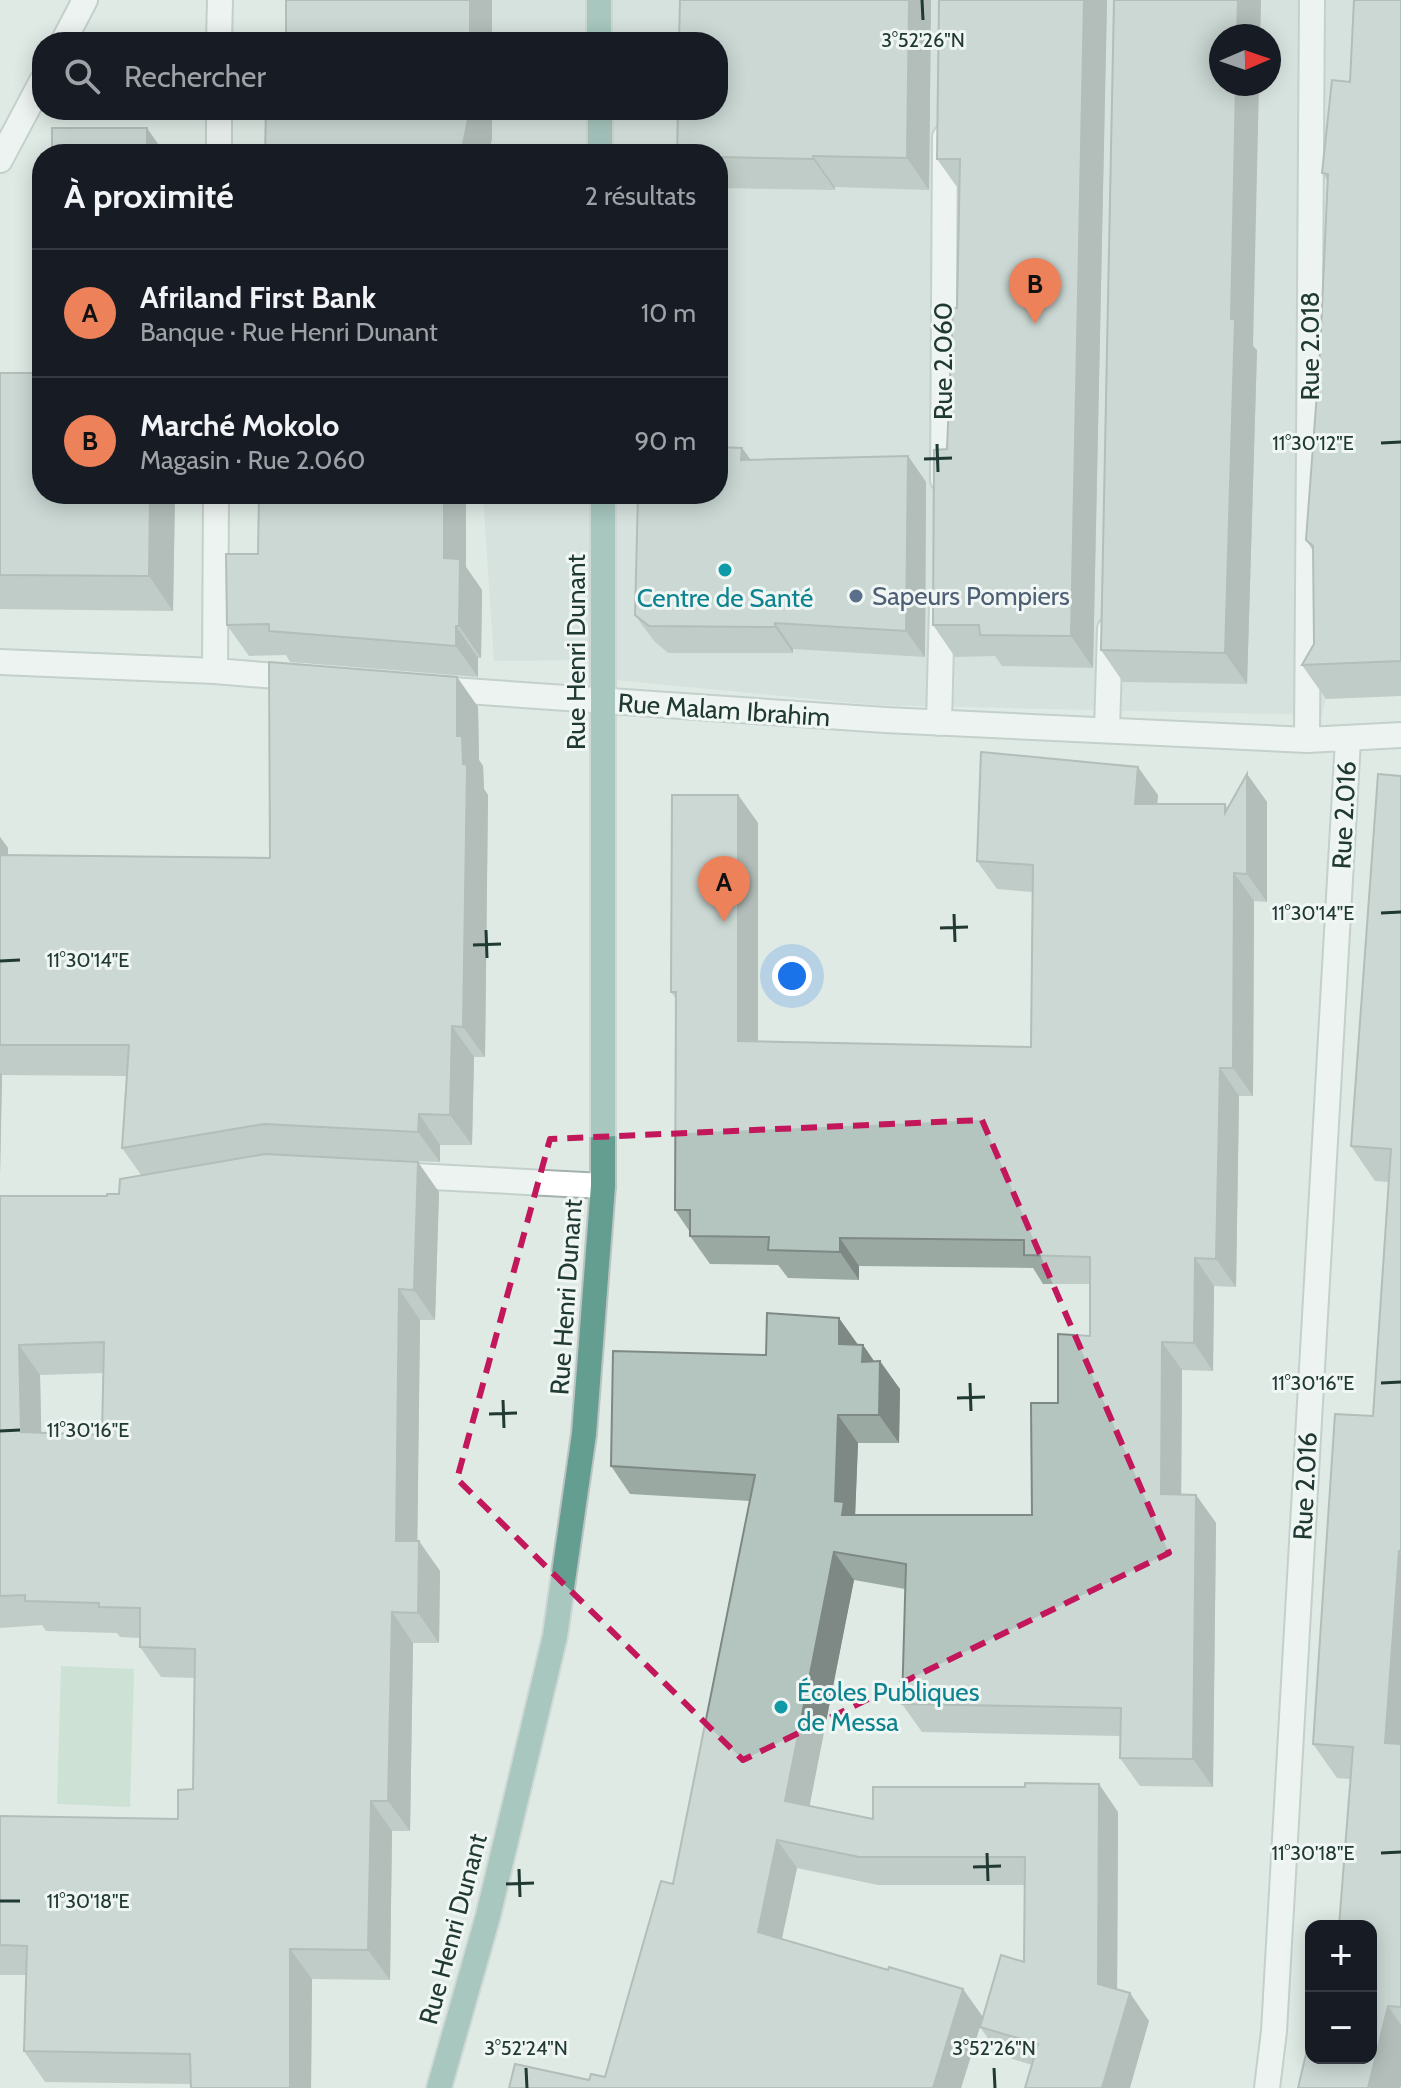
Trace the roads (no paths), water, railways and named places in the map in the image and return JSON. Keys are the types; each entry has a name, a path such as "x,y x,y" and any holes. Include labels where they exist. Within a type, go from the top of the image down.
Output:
{"main road":[{"path":"599,0 599,32"},
{"path":"600,120 600,144"},
{"name":"Rue Henri Dunant","path":"439,2088 488,1916 555,1636 584,1434 603,1186 603,504"}],"street":[{"path":"68,32 85,0"},
{"path":"219,32 220,0"},
{"name":"Rue 2.018","path":"1307,740 1312,0"},
{"path":"0,160 32,100"},
{"name":"Rue 2.060","path":"942,510 945,112"},
{"path":"219,120 219,144"},
{"path":"215,671 216,504"},
{"path":"939,723 942,590"},
{"path":"1107,730 1110,603"},
{"path":"0,662 215,671 324,680"},
{"name":"Rue Malam Ibrahim","path":"418,687 939,723 1307,740 1401,735"},
{"name":"Rue 2.016","path":"1267,2088 1274,2031 1348,740"},
{"path":"364,1173 603,1186"}],"place":[{"name":"Marché Mokolo","path":"1035,324"},
{"name":"Centre de Santé","path":"725,570"},
{"name":"Sapeurs Pompiers","path":"856,596"},
{"name":"Afriland First Bank","path":"724,922"},
{"name":"Écoles Publiques de Messa","path":"781,1707"}]}
